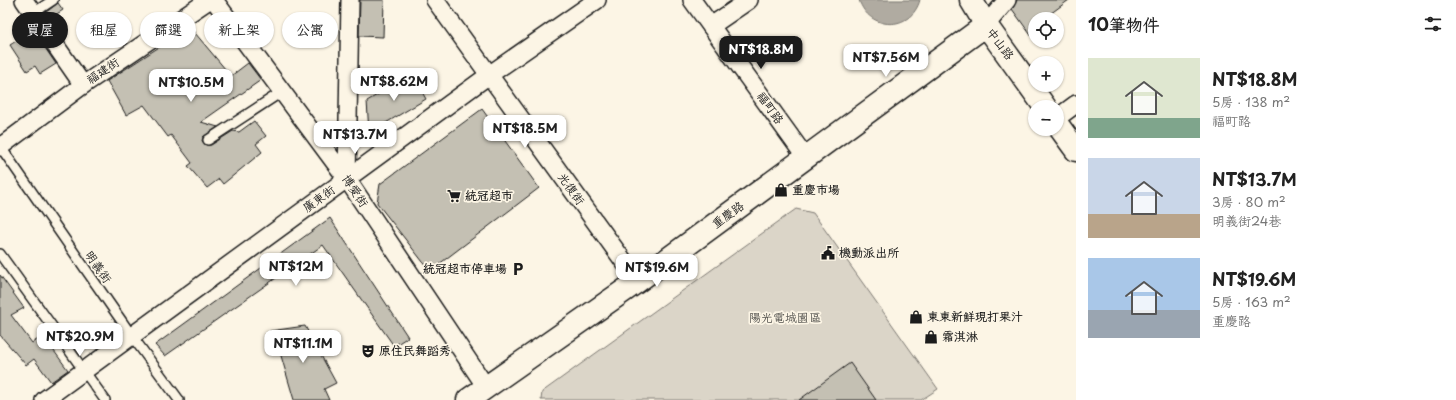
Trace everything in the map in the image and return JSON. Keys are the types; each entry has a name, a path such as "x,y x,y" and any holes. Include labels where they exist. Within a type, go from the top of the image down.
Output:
{"street":[{"name":"福建街","path":"0,146 83,85 209,0"},
{"name":"博愛街","path":"214,0 347,178 486,387"},
{"path":"347,178 350,0"},
{"name":"光復街","path":"435,0 638,281"},
{"name":"廣東街","path":"44,400 489,75 596,0"},
{"name":"福町路","path":"692,0 806,158"},
{"path":"711,26 749,0"},
{"name":"中山路","path":"972,0 986,26 1040,100"},
{"path":"986,26 990,0"},
{"path":"986,26 1007,0"},
{"path":"28,7 83,85"},
{"name":"重慶路","path":"468,400 638,281 986,26"},
{"path":"1064,113 1076,104"},
{"path":"1064,134 1076,150"}],"lane":[{"path":"28,7 53,0"},
{"path":"208,140 283,91"},
{"name":"明義街","path":"0,146 132,336 179,400"},
{"path":"1,258 105,400"}],"green space":[{"name":"陽光電城園區","path":"796,209 813,213 938,389 921,400 541,400 542,392"}],"shaded area":[{"path":"859,0 920,0 915,10 908,18 890,24 871,18 864,10"}],"building":[{"path":"360,0 384,0 383,37 359,36"},
{"path":"1017,0 1069,0 1053,12 1028,12 1028,31 1012,9"},
{"path":"58,3 63,10 60,12 46,12"},
{"path":"196,34 204,44 204,48 208,48 231,76 248,63 261,80 201,122 218,127 203,137 202,141 206,145 211,145 233,131 239,132 254,121 266,136 256,144 262,152 223,184 219,179 207,188 188,166 192,163 171,135 168,137 144,105 126,115 107,81 158,48 196,48"},
{"path":"12,44 12,48 45,48 56,64 40,74 35,66 27,71 10,45"},
{"path":"412,74 426,99 369,133 367,101"},
{"name":"統冠超市","path":"482,109 539,188 430,271 377,203 380,184"},
{"path":"330,218 408,337 394,346 323,245 165,356 155,345"},
{"path":"0,275 24,308 11,315 32,343 43,336 68,370 51,382 34,359 26,365 0,335"},
{"path":"305,326 336,383 324,389 329,400 294,400 279,349 270,331"},
{"path":"850,363 876,400 799,400 825,381"}],"place":[{"name":"重慶市場","path":"781,190"},
{"name":"統冠超市","path":"454,196"},
{"name":"機動派出所","path":"828,253"},
{"name":"統冠超市停車場","path":"518,269"},
{"name":"東東新鮮現打果汁","path":"916,317"},
{"name":"霜淇淋","path":"931,337"},
{"name":"原住民舞蹈秀","path":"368,351"}]}
